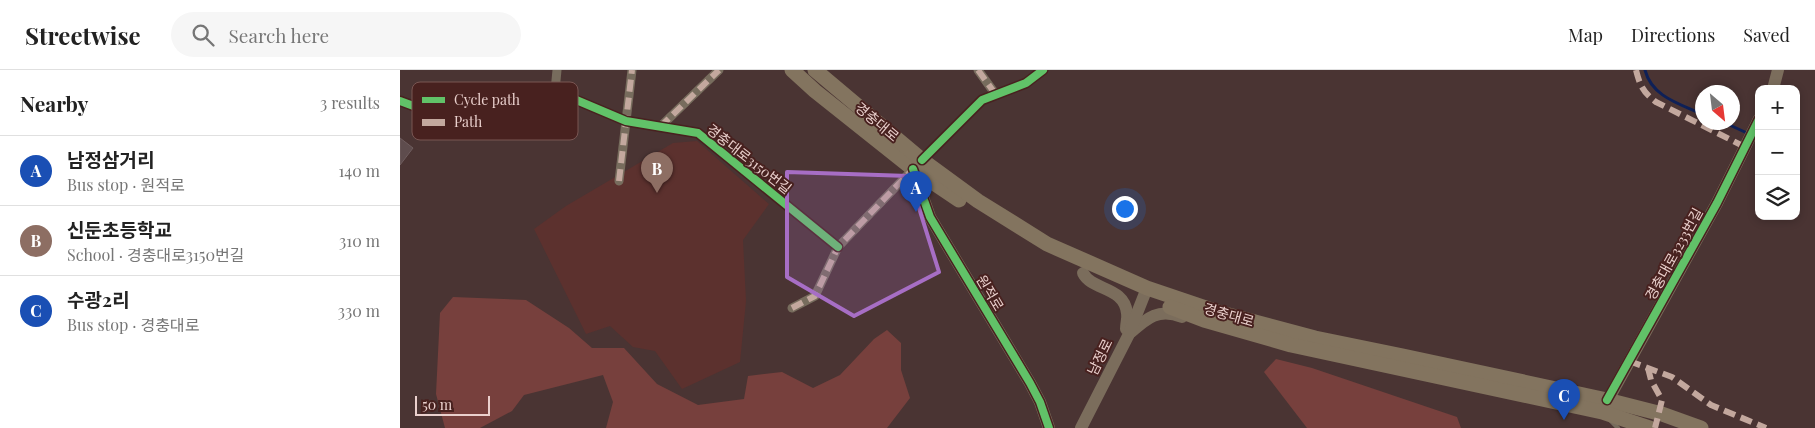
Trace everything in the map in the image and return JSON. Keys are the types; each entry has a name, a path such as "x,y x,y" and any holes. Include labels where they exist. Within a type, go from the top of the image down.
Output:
{"main road":[{"name":"경충대로","path":"792,70 815,91 918,164 1047,244 1144,293 1204,320 1308,349 1604,406 1662,414 1700,428"},
{"name":"경충대로","path":"815,70 918,164 973,210 1042,254 1083,273 1144,293 1315,338 1403,356 1604,406 1650,428"}],"street":[{"path":"619,181 632,70"},
{"path":"660,127 719,70"},
{"path":"978,70 996,95"},
{"path":"792,308 815,296 838,247 982,100 1026,83 1043,70"},
{"path":"1774,85 1778,70"},
{"path":"400,100 412,105"},
{"name":"경충대로3150번길","path":"578,101 626,121 698,133 838,247"},
{"name":"경충대로3233번길","path":"1604,406 1717,203 1755,127"},
{"name":"원적로","path":"918,164 930,217 1030,383 1040,402 1049,428"},
{"path":"1083,273 1086,278 1117,294 1123,302 1127,313 1128,336"},
{"name":"남정로","path":"1081,428 1128,336 1144,293"},
{"path":"1128,336 1142,323 1157,314 1177,315 1195,322 1204,320"}],"lane":[{"path":"1604,406 1618,428"}],"highlighted area":[{"path":"787,172 909,176 939,272 854,316 787,277"}],"shaded area":[{"path":"697,141 769,204 743,240 746,301 740,362 682,389 655,351 633,347 610,326 586,334 534,229 566,206 673,143"},
{"path":"453,297 526,300 569,328 592,348 624,348 657,384 698,405 744,399 748,376 782,372 813,388 840,375 874,339 887,330 901,343 901,370 910,398 887,428 606,428 613,402 603,375 524,395 512,411 480,428 445,428 436,394 440,313"},
{"path":"1276,359 1312,368 1457,417 1461,428 1307,428 1264,372"}],"building":[{"path":"400,138 413,148 400,165"}],"waterway":[{"path":"1645,70 1654,87 1660,93 1676,103 1695,111"},
{"path":"1740,130 1747,133"}],"marked path":[{"path":"619,181 632,70"},
{"path":"660,127 719,70"},
{"path":"978,70 996,95"},
{"path":"1636,70 1643,88 1656,102 1745,147"},
{"path":"792,308 815,296 838,247 913,169"},
{"path":"1629,361 1672,377 1711,405 1766,428"},
{"path":"1648,368 1651,380 1662,400 1655,428"}],"cycle path":[{"path":"922,160 982,100 1026,83 1043,70"},
{"path":"400,101 412,105"},
{"path":"578,101 626,121 698,133 838,247"},
{"path":"1607,400 1717,203 1755,127"},
{"path":"913,169 930,217 1030,383 1040,402 1049,428"}],"place":[{"name":"신둔초등학교","path":"657,193"},
{"name":"남정삼거리","path":"916,212"},
{"name":"수광2리","path":"1564,420"}]}
